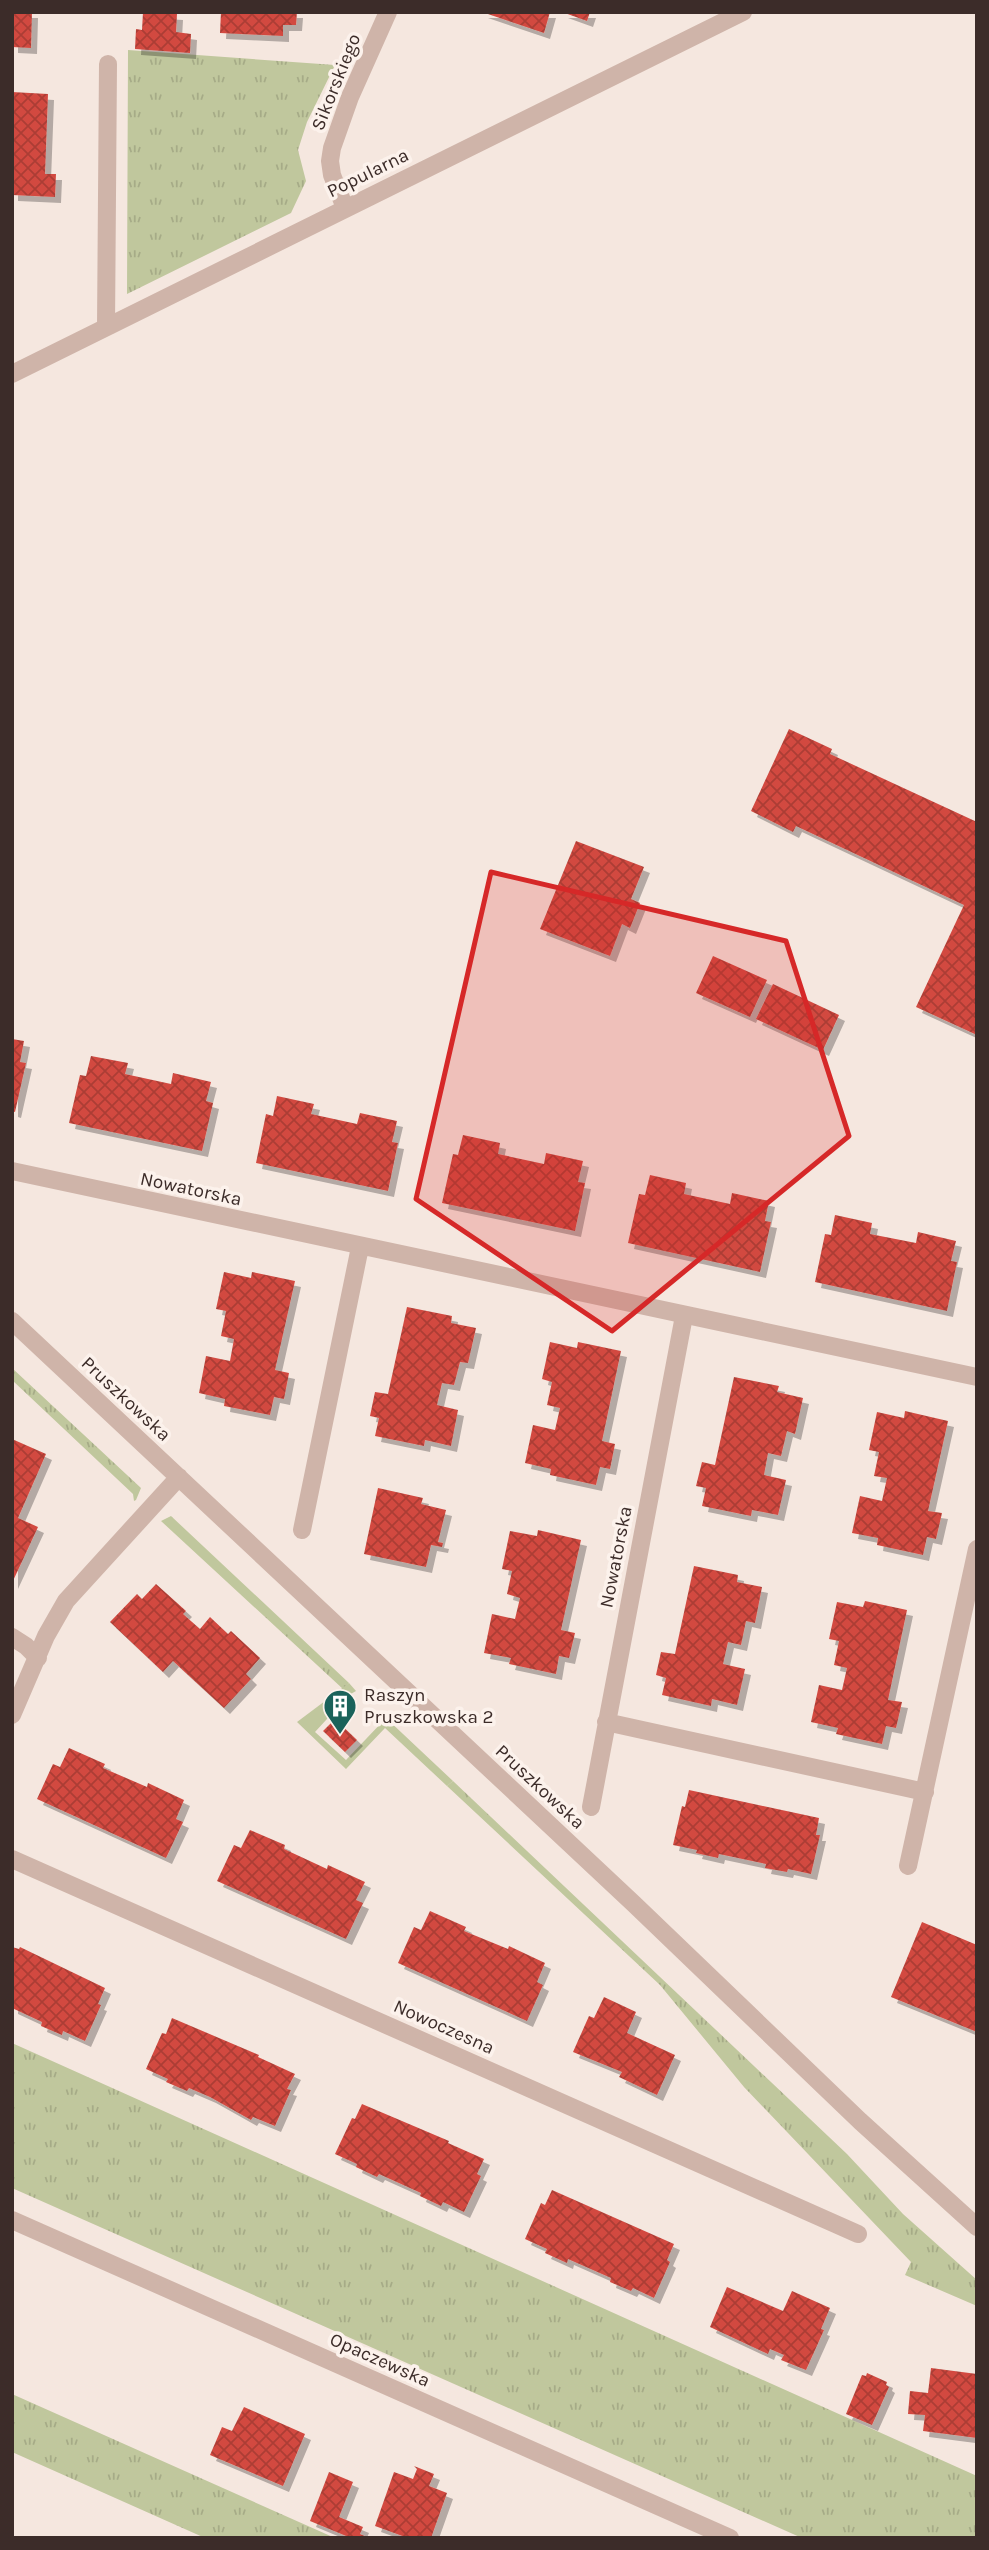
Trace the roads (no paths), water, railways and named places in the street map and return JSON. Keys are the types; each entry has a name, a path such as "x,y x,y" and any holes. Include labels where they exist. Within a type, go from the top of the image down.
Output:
{"street":[{"name":"Sikorskiego","path":"345,208 332,175 332,148 350,97 388,12"},
{"name":"Popularna","path":"12,374 743,12"},
{"path":"106,327 108,64"},
{"name":"Nowatorska","path":"12,1171 977,1377"},
{"path":"302,1530 360,1247"},
{"name":"Nowatorska","path":"591,1807 684,1316"},
{"name":"Pruszkowska","path":"12,1321 860,2121 977,2227"},
{"path":"12,1715 58,1614 75,1590 179,1477"},
{"path":"908,1866 977,1549"},
{"path":"12,1637 26,1646 37,1658"},
{"path":"606,1722 925,1792"},
{"name":"Nowoczesna","path":"12,1859 858,2234"},
{"name":"Opaczewska","path":"12,2220 730,2538"}],"place":[{"name":"Raszyn Pruszkowska 2","path":"340,1736"}]}
